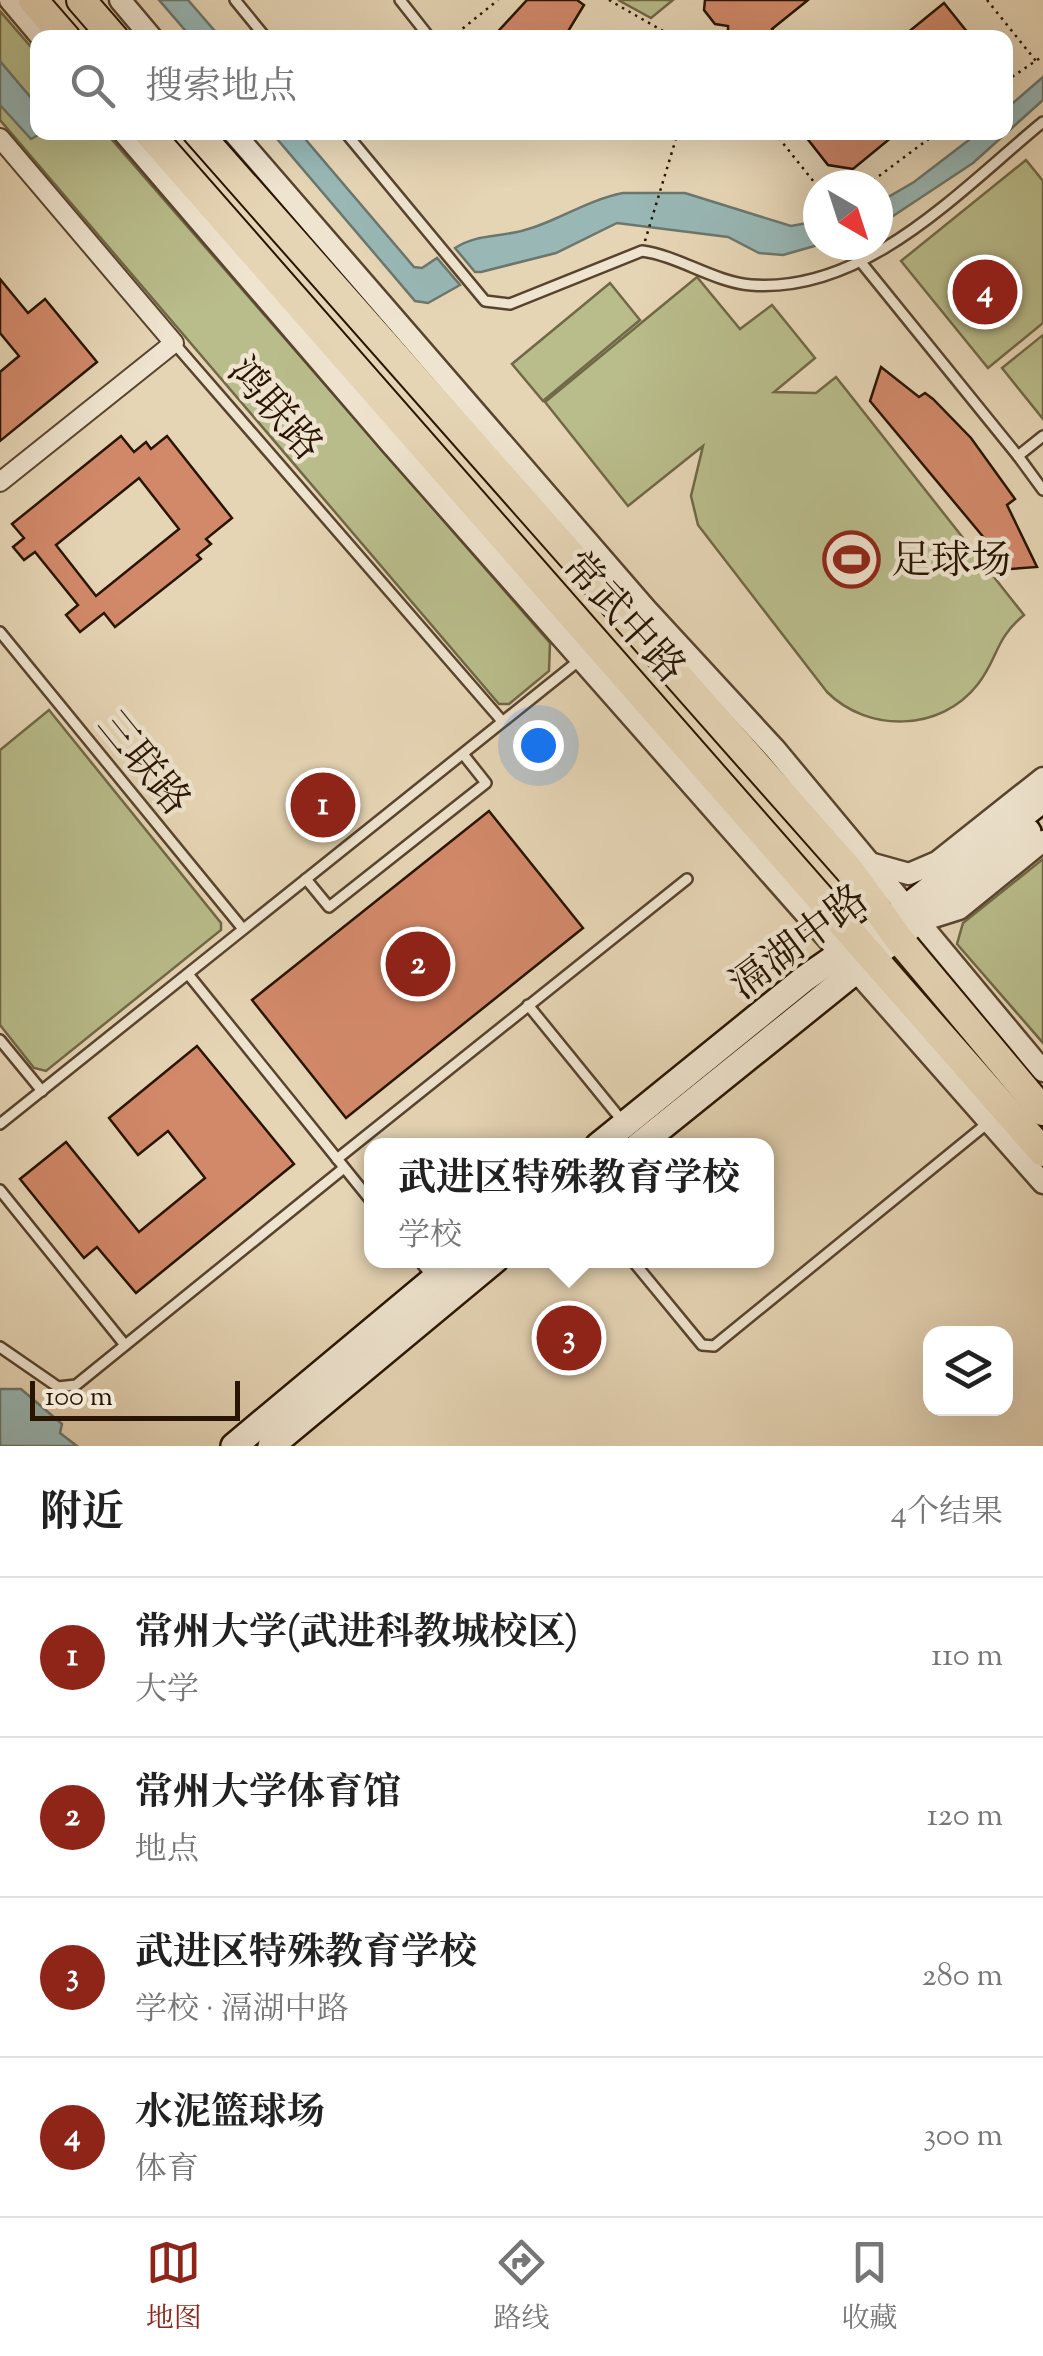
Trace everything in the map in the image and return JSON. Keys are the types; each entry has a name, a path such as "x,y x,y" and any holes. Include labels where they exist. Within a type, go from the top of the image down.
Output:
{"main road":[{"path":"33,0 59,30"},
{"path":"81,0 107,30"},
{"name":"常武中路","path":"155,140 858,956 1043,1152"},
{"name":"常武中路","path":"205,140 850,872 902,923 1043,1111"},
{"name":"滆湖中路","path":"902,923 1043,799"},
{"name":"滆湖中路","path":"632,1135 858,956 1043,821"},
{"path":"271,1446 485,1268"},
{"path":"234,1446 426,1270"}],"street":[{"path":"10,0 35,30"},
{"path":"120,0 145,30"},
{"name":"鸿联路","path":"0,138 174,343"},
{"path":"130,140 391,444 858,956 989,1122 1043,1183"},
{"path":"240,140 646,608 775,749 867,861 902,923 1043,1071"},
{"path":"0,482 174,343"},
{"path":"867,861 897,874 922,870 1043,778"},
{"path":"902,923 960,909 1043,841"}],"lane":[{"path":"235,0 259,30"},
{"path":"400,0 424,30"},
{"path":"893,244 1043,122"},
{"path":"352,140 486,301 510,304 642,251 746,285 779,286 860,260 1043,490"},
{"name":"鸿联路","path":"174,343 502,721"},
{"path":"1018,456 1043,436"},
{"name":"三联路","path":"0,632 243,929"},
{"path":"0,1124 583,657"},
{"path":"306,878 329,907 486,783 462,754"},
{"path":"337,1158 687,879"},
{"path":"188,974 364,1192"},
{"path":"528,1006 632,1135"},
{"path":"0,1040 42,1091"},
{"path":"639,1268 702,1346 714,1346 989,1122"},
{"path":"0,1346 58,1387 76,1385 344,1168"},
{"path":"0,1190 125,1345"}],"path":[{"path":"461,30 498,0"},
{"path":"609,0 661,30"},
{"path":"986,0 1011,30"},
{"path":"1013,33 1036,61"},
{"path":"1013,76 1043,56"},
{"path":"648,230 675,140"},
{"path":"780,140 804,170"},
{"path":"887,170 927,140"}],"green space":[{"path":"618,0 673,0 651,18"},
{"path":"0,11 30,46 30,140 112,140 550,643 549,671 509,704 499,704 0,120"},
{"path":"1026,160 1043,181 1043,323 988,368 901,261"},
{"path":"697,277 740,329 772,305 815,358 774,392 816,393 836,377 1024,615 1007,633 978,684 945,711 925,718 883,720 863,715 827,692 698,525 691,496 703,446 628,506 545,402"},
{"path":"610,283 640,320 543,401 512,364"},
{"path":"1043,335 1043,419 1002,368"},
{"path":"49,710 221,923 221,930 46,1071 34,1068 0,1025 0,750"},
{"path":"1043,859 1043,1043 957,944 963,923"}],"water":[{"path":"159,0 188,0 214,30 185,30"},
{"path":"0,61 30,97 30,138 0,105"},
{"path":"1043,77 1043,100 1013,127 1013,103"},
{"path":"278,140 306,140 414,267 422,268 437,258 460,285 428,303 415,301"},
{"path":"969,140 999,140 973,163 893,216 893,194"},
{"path":"623,193 685,193 791,226 803,224 803,249 783,255 759,253 728,237 617,223 556,253 481,272 475,272 455,248 478,239 530,229 594,201"},
{"path":"0,1389 21,1389 62,1424 60,1433 77,1446 0,1446"}],"building":[{"path":"527,0 577,0 584,5 569,30 499,30"},
{"path":"705,0 808,0 773,30 728,30 728,26 715,24 704,10"},
{"path":"944,3 966,30 911,30"},
{"path":"808,140 888,140 853,169 828,165"},
{"path":"0,279 28,313 45,299 97,362 0,441 0,372 19,356 0,333"},
{"path":"881,367 919,397 925,393 933,399 971,438 1015,499 1007,505 1037,567 1010,569 870,401"},
{"path":"121,436 134,452 146,442 151,449 167,436 232,518 206,539 211,544 197,555 201,559 115,627 104,613 80,632 66,615 78,605 35,552 24,560 13,547 24,538 12,524","holes":["139,478 179,529 96,596 56,545"]},
{"path":"489,811 583,928 346,1118 252,1000"},
{"path":"197,1046 294,1164 136,1293 97,1247 84,1258 20,1179 66,1142 139,1232 205,1178 168,1131 138,1155 109,1118"}],"place":[{"name":"水泥篮球场","path":"985,292"},
{"name":"足球场","path":"852,559"},
{"name":"常州大学(武进科教城校区)","path":"323,805"},
{"name":"常州大学体育馆","path":"418,964"},
{"name":"武进区特殊教育学校","path":"569,1338"}]}
